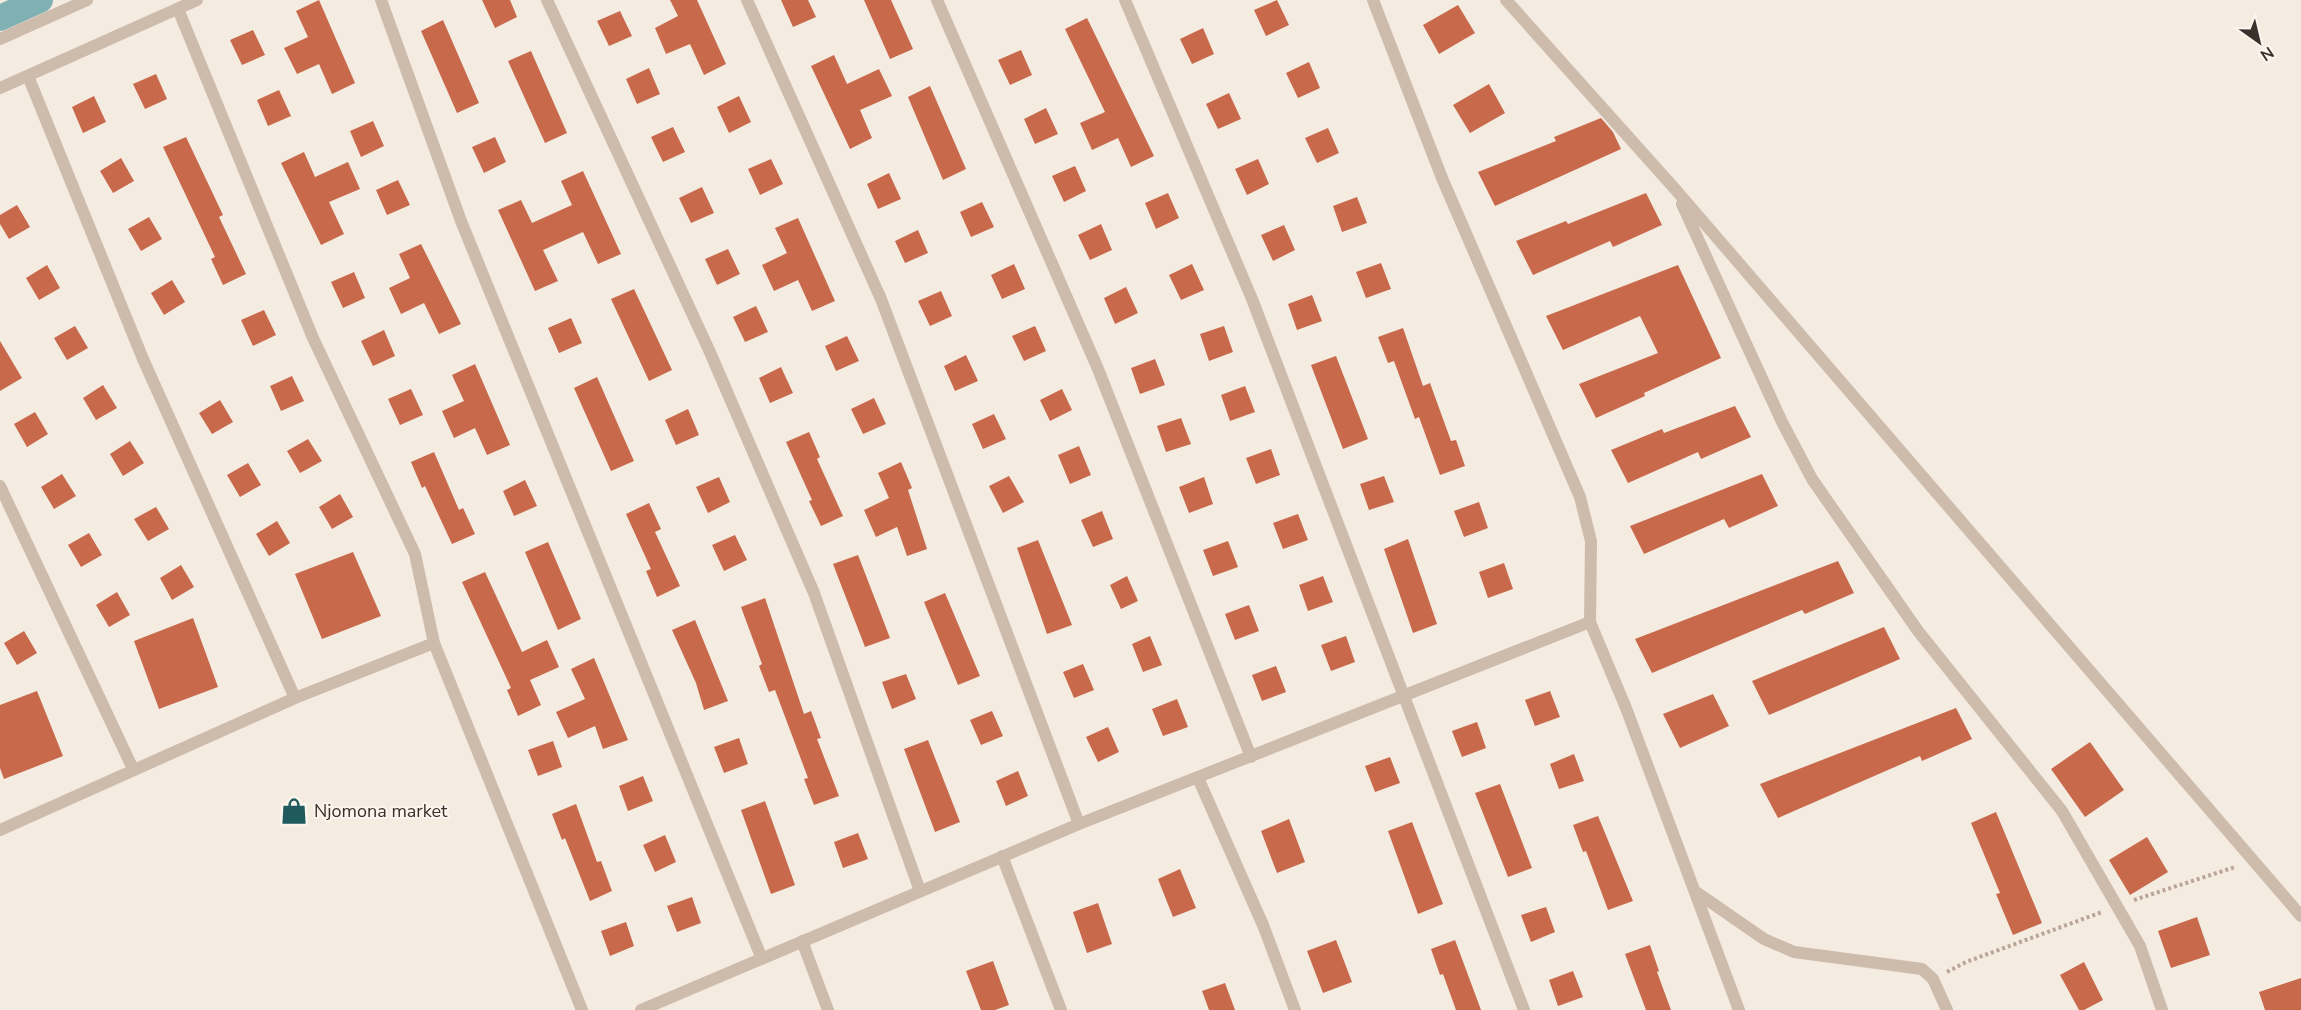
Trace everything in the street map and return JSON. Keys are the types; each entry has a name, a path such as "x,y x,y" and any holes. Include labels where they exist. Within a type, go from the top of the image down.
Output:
{"lane":[{"path":"0,39 87,0"},
{"path":"0,88 197,0"},
{"path":"381,0 461,221 762,959"},
{"path":"547,0 709,350 813,592 920,891"},
{"path":"747,0 880,299 1079,824"},
{"path":"937,0 1098,369 1251,757"},
{"path":"1125,0 1252,299 1524,1010"},
{"path":"1373,0 1442,178 1580,497 1591,541 1590,622 1696,892 1713,945 1739,1010"},
{"path":"1506,0 1676,189 2301,916"},
{"path":"178,9 313,338 416,554 434,643 582,1010"},
{"path":"28,76 143,359 295,698"},
{"path":"1676,189 1782,422 1812,479 1918,631 2062,811 2140,946 2162,1010"},
{"path":"0,486 133,769"},
{"path":"641,1010 1079,824 1590,622"},
{"path":"0,831 133,769 295,698 434,643"},
{"path":"1198,778 1263,925 1295,1010"},
{"path":"1002,856 1061,1010"},
{"path":"1696,892 1764,939 1794,952 1901,964 1923,969 1933,979 1947,1010"},
{"path":"802,942 828,1010"}],"path":[{"path":"1933,979 1966,962 2117,906 2254,861"}],"building":[{"path":"319,0 355,83 332,94 319,64 297,74 284,48 308,37 296,11"},
{"path":"482,0 510,0 517,17 495,28"},
{"path":"670,0 697,0 726,64 704,75 690,44 666,54 655,28 678,16"},
{"path":"781,0 808,0 816,17 793,27"},
{"path":"864,0 891,0 913,49 890,59"},
{"path":"1277,0 1289,25 1266,36 1254,10"},
{"path":"1458,5 1475,33 1439,54 1423,25"},
{"path":"620,11 632,36 609,46 597,21"},
{"path":"1087,18 1154,156 1131,167 1118,138 1092,150 1080,123 1105,112 1065,29"},
{"path":"443,20 479,103 457,113 421,31"},
{"path":"1203,28 1214,54 1192,64 1180,39"},
{"path":"253,30 265,55 242,65 230,40"},
{"path":"1021,50 1032,75 1010,85 998,60"},
{"path":"531,51 567,133 545,143 508,61"},
{"path":"834,55 847,84 879,69 892,96 860,110 872,138 850,149 811,66"},
{"path":"1309,62 1320,88 1298,98 1286,73"},
{"path":"649,68 660,94 637,104 626,79"},
{"path":"156,74 167,99 145,109 133,84"},
{"path":"1489,84 1505,113 1470,133 1453,105"},
{"path":"930,86 966,169 943,180 908,97"},
{"path":"279,90 291,116 268,126 257,100"},
{"path":"1229,93 1241,119 1218,129 1206,104"},
{"path":"94,96 106,122 83,133 72,107"},
{"path":"739,96 751,122 729,133 717,107"},
{"path":"1046,108 1058,134 1035,144 1024,119"},
{"path":"1601,118 1613,132 1621,149 1495,206 1478,172 1556,141 1554,137"},
{"path":"373,121 384,146 361,157 350,131"},
{"path":"673,127 685,152 663,162 651,137"},
{"path":"1328,128 1339,153 1317,163 1305,138"},
{"path":"186,137 223,215 219,217 246,274 223,285 211,259 215,257 163,147"},
{"path":"495,137 506,162 484,173 472,147"},
{"path":"304,152 315,177 348,162 360,189 329,202 344,234 321,245 281,163"},
{"path":"121,158 134,181 113,193 100,171"},
{"path":"771,159 783,184 760,195 748,169"},
{"path":"1258,159 1269,184 1247,195 1235,169"},
{"path":"1075,166 1086,191 1064,202 1052,176"},
{"path":"583,171 621,254 598,264 583,232 543,250 558,281 535,291 498,210 521,200 532,223 572,205 561,181"},
{"path":"889,173 901,199 878,209 867,184"},
{"path":"398,180 410,205 387,215 376,190"},
{"path":"702,187 714,213 691,223 679,198"},
{"path":"1168,193 1179,218 1156,229 1145,203"},
{"path":"1646,193 1662,225 1613,247 1610,241 1533,275 1516,241 1566,221 1568,224"},
{"path":"1357,197 1367,223 1342,232 1333,206"},
{"path":"982,202 994,227 971,237 960,212"},
{"path":"17,205 30,227 9,239 0,224 0,215"},
{"path":"149,217 162,239 141,251 128,229"},
{"path":"798,218 835,301 812,311 798,280 774,291 762,265 787,253 775,228"},
{"path":"1101,224 1112,250 1090,260 1078,235"},
{"path":"1284,225 1295,250 1273,261 1261,235"},
{"path":"918,230 928,253 905,263 895,241"},
{"path":"421,244 461,324 439,334 424,303 401,314 389,288 410,278 399,254"},
{"path":"728,249 740,274 717,285 705,259"},
{"path":"1381,263 1391,289 1366,298 1356,272"},
{"path":"1014,264 1025,289 1002,299 991,275"},
{"path":"1192,264 1204,290 1181,300 1169,275"},
{"path":"47,265 60,288 39,300 26,278"},
{"path":"1678,265 1721,358 1596,418 1579,384 1658,353 1640,316 1563,350 1546,316"},
{"path":"354,272 365,298 343,308 331,282"},
{"path":"172,280 185,302 164,315 151,293"},
{"path":"1126,287 1138,313 1115,324 1104,298"},
{"path":"634,289 672,370 649,381 611,299"},
{"path":"941,291 952,316 930,326 918,301"},
{"path":"1312,295 1322,321 1297,330 1288,304"},
{"path":"756,306 768,332 745,342 733,317"},
{"path":"264,310 276,335 253,346 241,320"},
{"path":"571,318 582,343 559,353 548,328"},
{"path":"75,326 88,348 67,360 54,338"},
{"path":"1035,326 1046,351 1024,361 1012,336"},
{"path":"1224,326 1233,352 1209,361 1200,334"},
{"path":"1403,328 1423,386 1430,383 1451,441 1456,440 1465,466 1440,475 1419,417 1415,419 1394,361 1388,363 1378,337"},
{"path":"384,330 395,356 373,366 361,341"},
{"path":"847,336 859,361 836,371 825,346"},
{"path":"0,341 22,378 0,391"},
{"path":"966,355 978,381 955,391 944,366"},
{"path":"1336,356 1368,439 1343,449 1311,365"},
{"path":"1155,359 1165,385 1140,394 1131,368"},
{"path":"475,364 510,445 487,455 475,428 454,438 442,411 464,401 452,375"},
{"path":"781,367 793,393 770,403 759,378"},
{"path":"292,376 304,401 281,411 270,386"},
{"path":"597,377 634,461 611,471 574,388"},
{"path":"103,385 117,408 96,420 83,398"},
{"path":"1245,386 1255,412 1230,421 1221,395"},
{"path":"411,389 423,415 400,425 388,399"},
{"path":"1062,389 1072,410 1050,421 1040,400"},
{"path":"874,398 886,424 863,434 851,409"},
{"path":"220,400 233,422 212,434 199,413"},
{"path":"1735,406 1751,437 1701,459 1698,452 1628,483 1611,450 1662,429 1664,433"},
{"path":"688,409 699,435 676,445 665,420"},
{"path":"35,412 48,434 27,447 14,424"},
{"path":"994,414 1006,439 983,449 972,424"},
{"path":"1181,418 1191,444 1166,452 1157,426"},
{"path":"809,432 820,457 817,459 843,516 821,526 786,442"},
{"path":"308,439 322,461 300,473 287,451"},
{"path":"130,441 144,463 123,476 110,454"},
{"path":"1079,446 1091,475 1070,484 1058,455"},
{"path":"1271,449 1280,475 1256,484 1246,458"},
{"path":"434,452 459,510 463,508 475,534 452,544 411,462"},
{"path":"901,462 912,488 908,490 927,549 907,556 897,527 876,537 864,510 889,498 878,473"},
{"path":"248,463 261,485 240,497 227,475"},
{"path":"62,474 76,496 54,509 41,487"},
{"path":"1762,474 1778,506 1729,528 1724,519 1644,554 1630,526"},
{"path":"1009,476 1024,502 1003,513 989,486"},
{"path":"1384,476 1394,502 1369,510 1360,484"},
{"path":"719,477 730,502 708,513 696,487"},
{"path":"1204,477 1213,504 1189,513 1179,487"},
{"path":"525,480 537,506 514,516 503,491"},
{"path":"340,494 353,517 332,529 319,507"},
{"path":"1479,502 1488,528 1464,537 1454,511"},
{"path":"649,503 661,529 655,532 680,586 657,597 646,571 651,569 626,514"},
{"path":"156,507 169,529 148,541 134,519"},
{"path":"1102,511 1113,539 1093,547 1081,520"},
{"path":"1298,514 1308,540 1283,549 1273,523"},
{"path":"277,521 290,543 269,556 256,534"},
{"path":"89,533 102,555 81,567 68,545"},
{"path":"735,535 747,560 724,571 712,545"},
{"path":"1408,539 1437,624 1413,633 1384,549"},
{"path":"1038,540 1072,625 1047,634 1017,548"},
{"path":"1228,541 1238,567 1213,576 1203,550"},
{"path":"548,542 581,619 558,630 525,552"},
{"path":"353,552 381,616 322,639 295,574"},
{"path":"858,555 890,638 865,647 833,564"},
{"path":"1838,561 1854,593 1805,614 1802,610 1652,673 1635,639"},
{"path":"1504,563 1513,589 1488,598 1479,572"},
{"path":"181,565 194,587 172,600 160,578"},
{"path":"485,572 522,652 547,640 559,667 530,680 541,705 518,716 507,690 511,688 462,582"},
{"path":"1127,576 1138,601 1121,609 1110,585"},
{"path":"1323,576 1333,602 1308,611 1299,585"},
{"path":"117,592 130,615 109,627 96,605"},
{"path":"945,593 980,676 958,685 924,602"},
{"path":"765,598 804,714 811,711 821,738 817,739 839,796 814,805 804,779 808,778 775,690 769,692 759,666 762,664 741,607"},
{"path":"1249,605 1259,631 1235,640 1225,614"},
{"path":"193,618 218,687 159,709 134,641"},
{"path":"695,620 728,701 704,710 696,683 672,630"},
{"path":"1884,627 1900,659 1769,715 1752,681"},
{"path":"24,631 37,653 17,665 4,643"},
{"path":"1150,636 1162,665 1143,672 1132,644"},
{"path":"1346,636 1355,662 1331,671 1321,645"},
{"path":"594,658 628,740 603,749 595,726 568,738 556,712 585,699 571,669"},
{"path":"1083,664 1094,690 1074,698 1063,672"},
{"path":"1276,666 1286,692 1262,701 1252,675"},
{"path":"906,674 916,699 892,709 882,682"},
{"path":"37,691 63,756 4,779 0,768 0,705"},
{"path":"1550,691 1560,717 1535,726 1525,700"},
{"path":"1713,694 1729,726 1680,748 1663,714"},
{"path":"1177,699 1188,727 1163,736 1152,709"},
{"path":"1956,708 1972,739 1922,761 1920,756 1778,818 1760,784"},
{"path":"992,711 1003,736 981,745 970,720"},
{"path":"1477,722 1486,748 1462,757 1452,731"},
{"path":"1108,727 1119,752 1098,762 1086,737"},
{"path":"739,738 748,764 724,773 714,747"},
{"path":"928,740 960,822 935,832 904,749"},
{"path":"553,741 562,767 538,776 528,750"},
{"path":"2090,742 2124,790 2085,817 2051,769"},
{"path":"1574,754 1584,781 1559,789 1550,764"},
{"path":"1390,757 1400,783 1375,792 1365,766"},
{"path":"1018,771 1028,796 1006,806 996,781"},
{"path":"643,776 653,801 628,811 619,786"},
{"path":"1500,784 1532,868 1508,877 1475,793"},
{"path":"765,801 795,885 771,894 741,810"},
{"path":"576,804 597,862 601,861 612,891 590,901 565,838 562,840 552,814"},
{"path":"1996,812 2042,923 2013,935 1996,894 2000,893 1971,823"},
{"path":"1598,816 1633,901 1608,910 1586,851 1583,852 1573,825"},
{"path":"1289,819 1305,862 1277,873 1261,831"},
{"path":"1412,822 1443,904 1418,914 1388,831"},
{"path":"858,833 868,859 843,868 834,842"},
{"path":"665,835 676,862 655,872 643,845"},
{"path":"2147,837 2168,872 2130,895 2109,860"},
{"path":"1180,869 1196,908 1173,917 1158,879"},
{"path":"692,897 701,923 677,932 667,906"},
{"path":"1098,903 1112,944 1087,953 1073,912"},
{"path":"1546,907 1555,932 1531,942 1521,915"},
{"path":"2197,917 2210,955 2171,968 2158,931"},
{"path":"626,922 634,946 610,956 601,931"},
{"path":"1336,940 1352,982 1323,993 1307,951"},
{"path":"1455,940 1481,1010 1456,1010 1443,974 1440,975 1431,949"},
{"path":"1650,945 1671,1010 1646,1010 1625,954"},
{"path":"993,961 1009,1005 995,1010 981,1010 966,971"},
{"path":"2084,962 2103,1000 2084,1010 2079,1010 2060,975"},
{"path":"1573,971 1583,997 1558,1006 1549,980"},
{"path":"2301,978 2301,1010 2265,1010 2259,992"},
{"path":"1225,983 1235,1010 1209,1010 1202,991"}],"waterway":[{"path":"0,18 40,0"}],"place":[{"name":"Njomona market","path":"294,811"}]}
